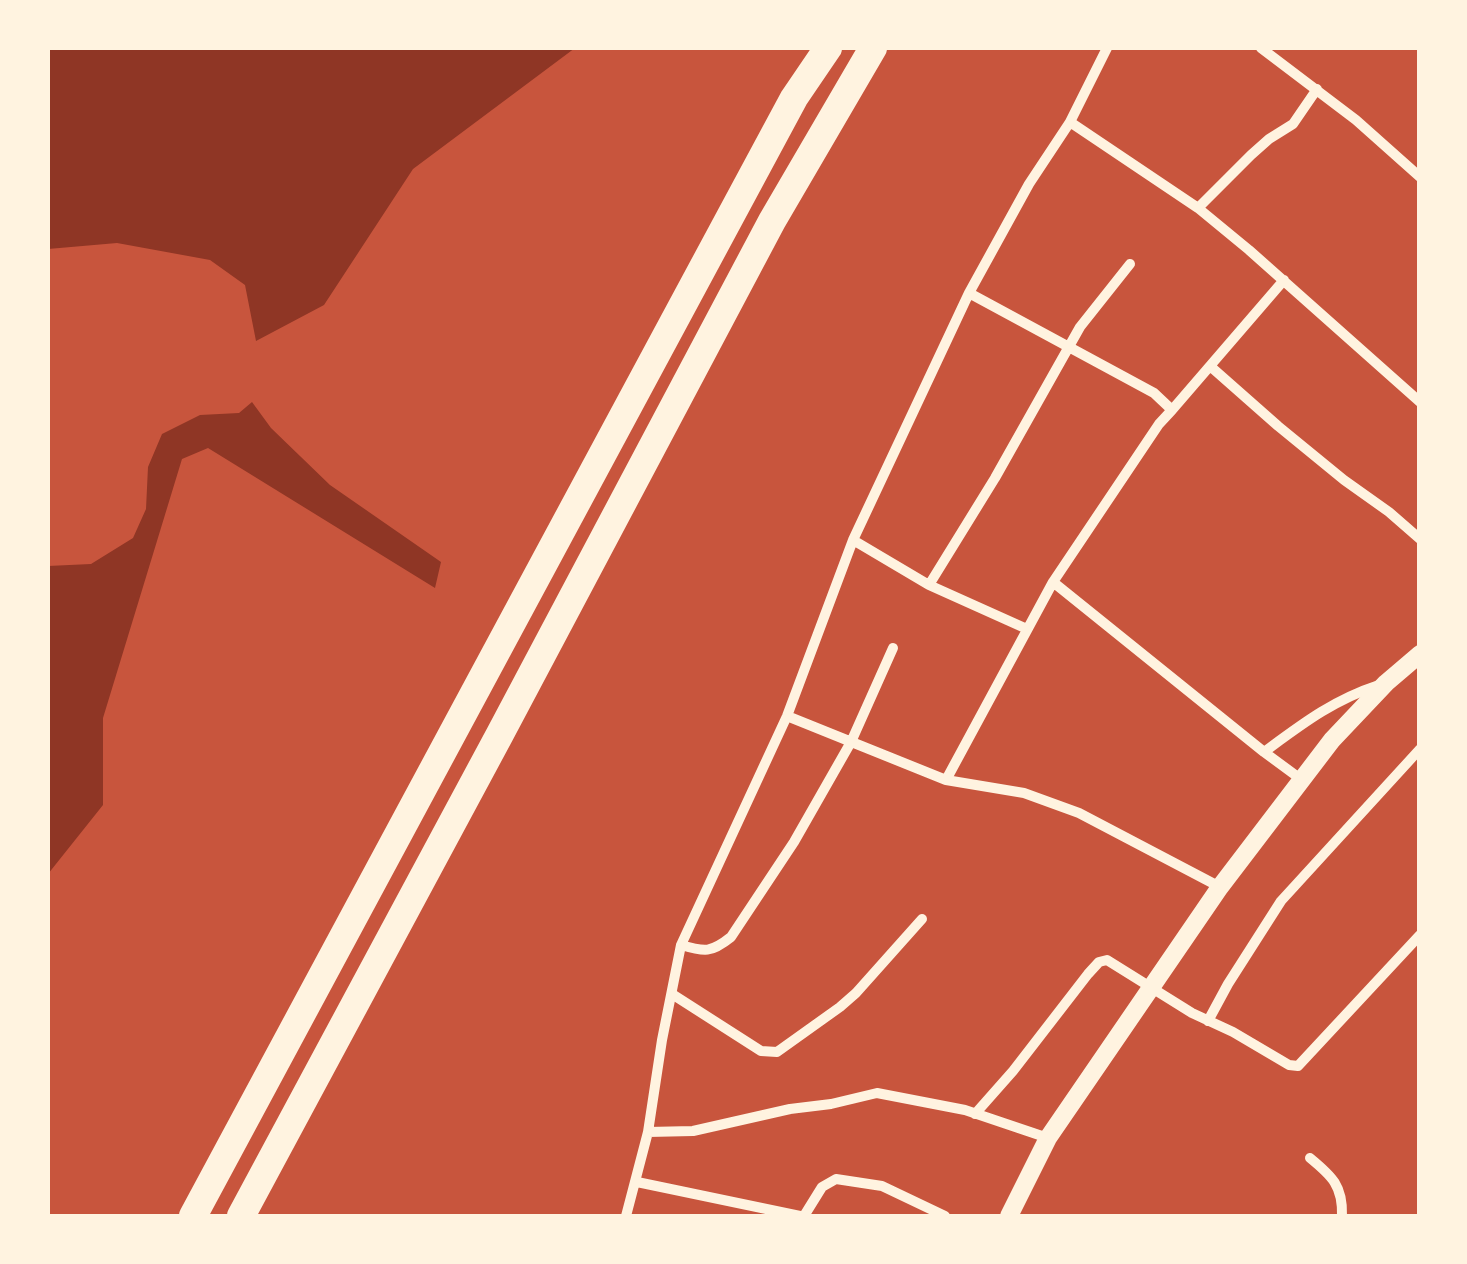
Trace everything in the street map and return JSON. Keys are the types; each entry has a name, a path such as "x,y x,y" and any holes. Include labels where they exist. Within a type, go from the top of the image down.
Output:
{"highway":[{"path":"192,1216 785,116 828,48"},
{"path":"241,1216 772,221 873,48"}],"street":[{"path":"626,1216 648,1132 682,944 786,716 853,540 969,293 1070,122 1107,48"},
{"path":"1261,48 1356,120 1420,177"},
{"path":"1198,208 1260,147 1292,124 1317,89"},
{"path":"1070,122 1198,208 1420,402"},
{"path":"929,585 1080,328 1130,264"},
{"path":"946,780 1052,582 1159,424 1284,280"},
{"path":"969,293 1154,393 1172,410"},
{"path":"1210,366 1278,426 1420,539"},
{"path":"853,540 929,585 1027,629"},
{"path":"1052,582 1302,780"},
{"path":"682,944 701,951 716,949 730,937 794,842 850,742 893,648"},
{"path":"1009,1216 1048,1138 1220,886 1332,740 1386,683 1420,654"},
{"path":"1264,752 1319,711 1350,694 1386,683"},
{"path":"786,716 946,780 1024,793 1079,813 1220,886"},
{"path":"1208,1021 1281,902 1420,748"},
{"path":"672,994 753,1047 776,1052 856,993 922,920"},
{"path":"976,1114 1099,962 1107,960 1208,1021 1289,1065 1298,1066 1420,935"},
{"path":"648,1132 693,1131 877,1093 976,1114 1048,1138"},
{"path":"1310,1158 1332,1176 1342,1203 1342,1216"},
{"path":"637,1182 802,1216 822,1187 836,1179 882,1186 945,1216"}],"shaded area":[{"path":"48,48 575,48 413,169 324,305 256,341 245,285 210,260 117,243 48,249"},
{"path":"252,402 271,428 330,485 441,562 435,588 208,448 182,459 103,718 103,805 48,874 48,566 91,564 133,538 146,509 148,467 162,434 200,415 239,413"}]}
